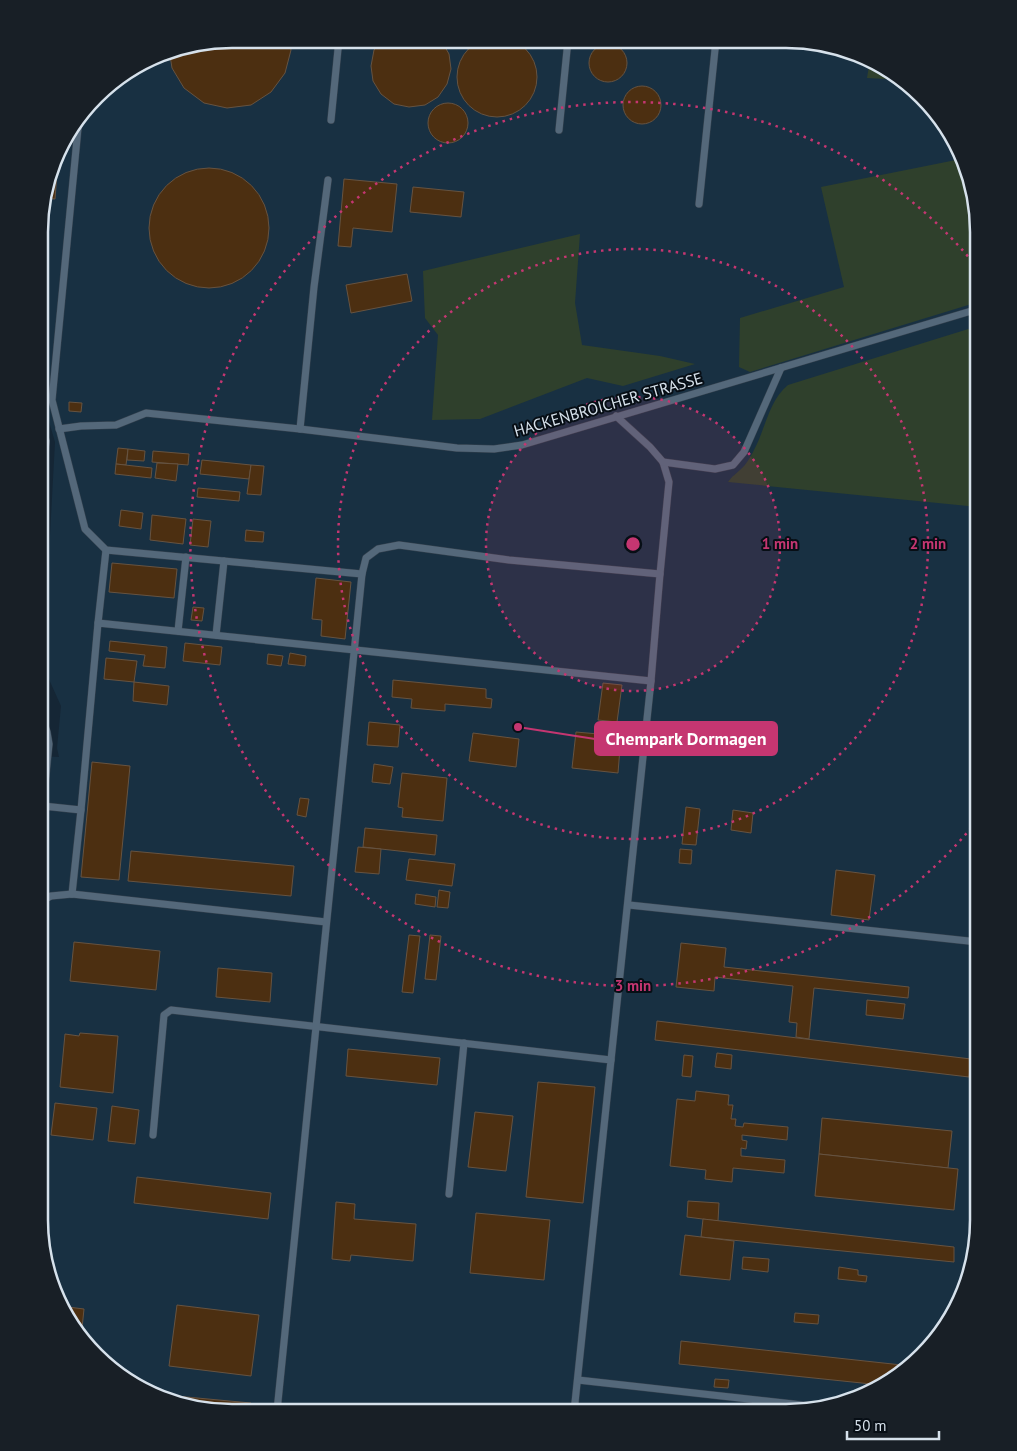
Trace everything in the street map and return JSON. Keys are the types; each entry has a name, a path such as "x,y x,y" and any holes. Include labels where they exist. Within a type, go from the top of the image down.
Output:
{"lane":[{"path":"331,120 338,48"},
{"path":"559,130 567,48"},
{"path":"699,204 715,48"},
{"path":"78,131 52,400 85,529 106,550 362,574"},
{"path":"300,429 314,287 328,180"},
{"name":"HACKENBROICHER STRASSE","path":"60,429 116,425 146,414 300,429 458,448 494,448 522,445 970,311"},
{"path":"663,462 715,469 733,465 744,452 781,368"},
{"path":"575,1404 652,681 669,482 663,462 650,446 616,416"},
{"path":"278,1404 354,650 362,574 366,558 378,548 399,545 509,560 660,574"},
{"path":"72,894 106,550"},
{"path":"178,631 186,557"},
{"path":"216,636 224,560"},
{"path":"98,622 652,681"},
{"path":"48,738 48,757"},
{"path":"48,807 81,810"},
{"path":"48,898 72,894 326,922"},
{"path":"629,905 970,941"},
{"path":"153,1135 164,1015 171,1010 611,1060"},
{"path":"450,1194 464,1043"},
{"path":"578,1380 790,1404"}],"shaded area":[{"path":"220,48 797,48 833,54 867,67 907,93 924,110 945,140 960,173 966,196 970,232 970,1219 966,1255 955,1290 938,1322 924,1341 907,1358 877,1379 844,1394 821,1400 785,1404 232,1404 196,1400 161,1389 129,1372 110,1358 93,1341 72,1311 57,1278 51,1255 48,1231 48,756 59,757 57,748 61,706 48,677 48,573 55,442 48,418 48,220 51,196 57,173 79,129 93,110 110,93 140,72 173,57 196,51"}],"green space":[{"path":"869,68 888,79 867,78"},
{"path":"955,160 960,173 968,208 970,232 970,304 750,372 739,367 740,318 844,287 821,187"},
{"path":"580,234 575,303 582,345 660,356 695,364 623,386 587,378 480,419 432,420 438,335 425,318 423,271"},
{"path":"970,328 970,506 728,482 748,460 758,442 776,399 788,385"}],"building":[{"path":"291,48 291,50 285,73 271,92 251,105 227,108 204,103 184,88 172,68 170,58 208,49"},
{"path":"375,48 446,48 449,54 451,69 447,84 438,97 425,105 409,107 394,104 381,94 373,81 371,66"},
{"path":"470,48 524,48 530,55 536,69 536,85 530,99 519,110 505,116 489,116 475,110 464,99 458,85 457,77 460,62"},
{"path":"596,48 620,48 626,56 626,70 622,77 615,81 601,81 594,77 590,70 590,56"},
{"path":"642,86 656,91 661,105 656,119 642,124 628,119 623,105 628,91"},
{"path":"444,103 452,103 459,106 465,112 468,123 465,134 459,140 452,143 444,143 437,140 431,134 428,127 428,119 431,112 437,106"},
{"path":"209,168 232,172 252,185 265,205 269,228 265,251 252,271 232,284 209,288 186,284 166,271 153,251 149,228 153,205 166,185 186,172"},
{"path":"57,173 55,199 51,199"},
{"path":"344,179 397,184 392,232 353,228 351,247 338,246"},
{"path":"413,187 464,192 461,217 410,212"},
{"path":"407,274 412,301 351,313 346,285"},
{"path":"69,402 82,403 81,412 69,411"},
{"path":"118,448 128,449 126,465 116,464"},
{"path":"128,449 145,451 144,461 127,460"},
{"path":"153,451 189,454 188,465 152,462"},
{"path":"202,460 251,465 249,479 200,474"},
{"path":"157,463 178,464 176,481 155,478"},
{"path":"116,464 152,468 151,478 115,474"},
{"path":"251,465 264,466 261,495 247,494"},
{"path":"198,488 240,492 239,501 197,497"},
{"path":"121,510 143,513 141,529 119,526"},
{"path":"152,515 186,519 183,544 150,540"},
{"path":"193,519 211,521 208,547 190,545"},
{"path":"246,530 264,532 263,542 245,541"},
{"path":"112,563 177,569 174,598 109,592"},
{"path":"316,578 351,582 345,639 321,636 322,620 312,619"},
{"path":"193,607 204,608 202,621 191,620"},
{"path":"110,641 167,647 165,668 143,666 145,655 109,651"},
{"path":"185,643 222,647 220,665 183,661"},
{"path":"290,653 306,656 305,666 288,664"},
{"path":"268,654 283,656 281,666 267,664"},
{"path":"106,658 137,661 134,682 104,679"},
{"path":"393,680 486,689 486,698 492,699 491,708 445,704 445,711 411,708 412,699 392,697"},
{"path":"134,682 169,686 167,705 133,701"},
{"path":"603,683 622,685 617,722 598,720"},
{"path":"369,722 400,725 398,747 367,745"},
{"path":"576,732 621,736 618,773 572,768"},
{"path":"473,733 519,739 516,767 469,761"},
{"path":"92,762 130,766 119,880 81,877"},
{"path":"374,764 393,767 390,784 372,782"},
{"path":"402,773 447,778 443,821 402,817 403,808 398,807"},
{"path":"300,798 309,799 306,817 297,815"},
{"path":"686,807 700,809 696,845 682,844"},
{"path":"733,810 753,813 751,833 731,830"},
{"path":"365,828 437,835 435,855 363,847"},
{"path":"358,847 381,849 379,874 355,872"},
{"path":"680,849 692,850 691,864 679,863"},
{"path":"131,851 294,866 291,896 128,881"},
{"path":"409,859 455,864 452,886 406,880"},
{"path":"836,870 875,875 869,920 831,915"},
{"path":"439,890 450,892 448,908 437,907"},
{"path":"416,894 436,897 435,907 415,904"},
{"path":"409,935 420,936 413,993 402,992"},
{"path":"430,935 441,936 436,980 425,979"},
{"path":"74,942 160,951 156,990 70,981"},
{"path":"681,943 726,948 724,967 909,987 908,998 814,988 809,1039 796,1037 797,1023 789,1022 793,986 715,977 714,991 676,987"},
{"path":"218,968 272,973 270,1002 216,997"},
{"path":"867,1000 905,1004 903,1019 866,1015"},
{"path":"657,1021 970,1059 970,1068 969,1077 655,1040"},
{"path":"80,1033 118,1036 113,1093 60,1087 65,1034 79,1036"},
{"path":"348,1049 440,1058 437,1085 346,1076"},
{"path":"717,1053 732,1055 731,1069 715,1067"},
{"path":"684,1055 693,1056 691,1077 682,1076"},
{"path":"538,1082 595,1087 583,1203 526,1197"},
{"path":"696,1091 729,1095 728,1105 733,1105 731,1119 736,1119 735,1126 743,1127 744,1123 788,1127 787,1140 742,1135 742,1140 747,1141 746,1149 741,1148 741,1156 785,1160 784,1173 733,1168 732,1182 705,1179 706,1170 670,1166 677,1099 695,1101"},
{"path":"55,1103 97,1108 93,1140 51,1135"},
{"path":"112,1106 139,1110 135,1144 108,1141"},
{"path":"475,1112 513,1116 506,1171 468,1167"},
{"path":"822,1118 952,1131 948,1168 819,1154"},
{"path":"819,1154 958,1169 954,1210 815,1196"},
{"path":"137,1177 271,1193 268,1219 134,1203"},
{"path":"688,1201 719,1203 718,1221 687,1217"},
{"path":"336,1202 355,1204 354,1219 416,1224 413,1261 351,1255 350,1261 332,1259"},
{"path":"476,1213 550,1220 544,1280 470,1273"},
{"path":"703,1219 954,1247 954,1262 701,1237"},
{"path":"685,1235 734,1241 730,1280 680,1275"},
{"path":"743,1257 769,1259 768,1272 742,1269"},
{"path":"839,1267 858,1270 858,1275 867,1276 866,1282 838,1279"},
{"path":"177,1305 259,1315 251,1376 169,1366"},
{"path":"70,1307 84,1309 82,1326"},
{"path":"795,1313 819,1315 818,1324 794,1322"},
{"path":"681,1341 898,1365 868,1384 679,1364"},
{"path":"715,1379 729,1380 728,1388 714,1387"},
{"path":"183,1397 251,1403 208,1402"}],"place":[{"name":"Chempark Dormagen","path":"518,727"}]}
